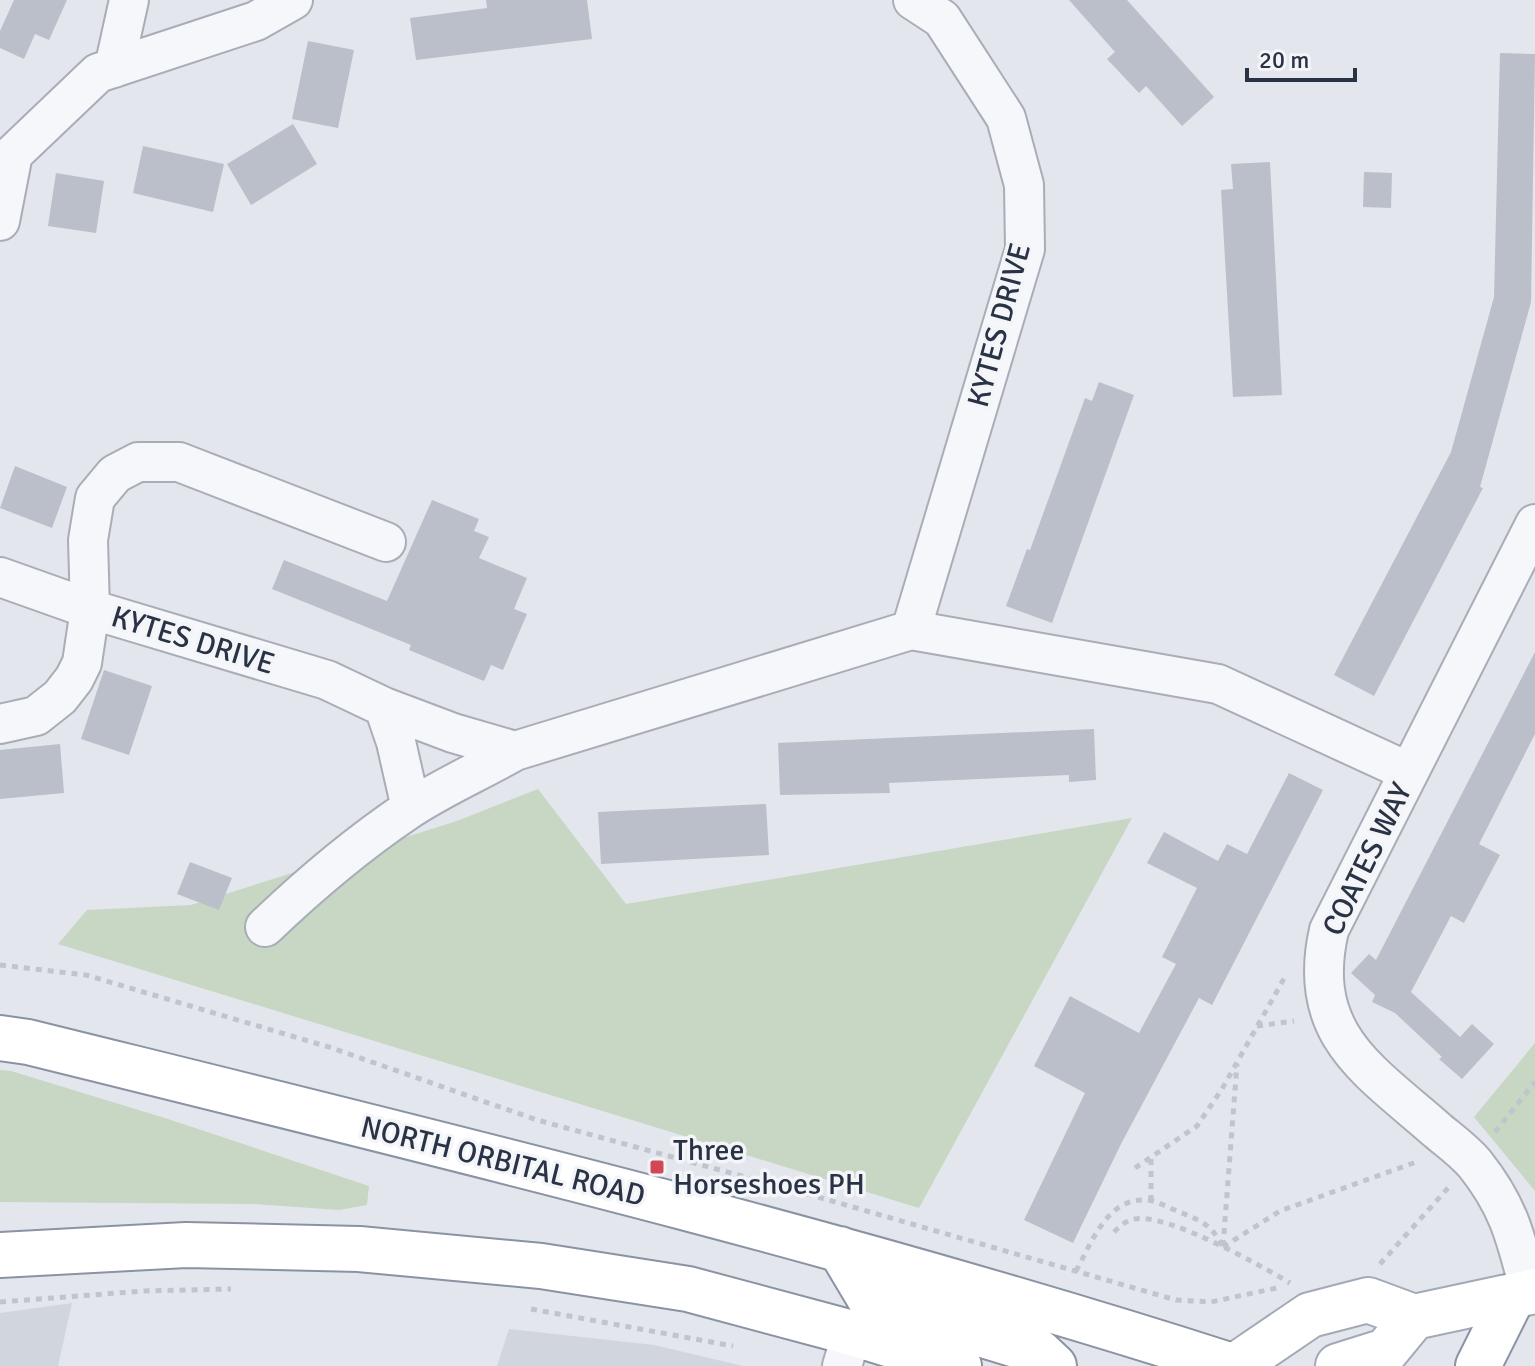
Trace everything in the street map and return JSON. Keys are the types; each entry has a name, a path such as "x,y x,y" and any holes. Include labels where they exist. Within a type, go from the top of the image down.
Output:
{"main road":[{"name":"NORTH ORBITAL ROAD","path":"0,1038 511,1161 1087,1319 1234,1366"},
{"path":"0,1255 186,1245 359,1249 541,1266 688,1289 847,1350 959,1366"},
{"path":"840,1249 871,1301 1039,1352 1054,1366"},
{"path":"1234,1366 1310,1315 1368,1300 1414,1317 1526,1293"},
{"path":"1478,1366 1526,1293"},
{"path":"1338,1366 1386,1351 1414,1317"}],"street":[{"path":"114,68 129,0"},
{"path":"0,221 13,154 98,73 256,21 293,0"},
{"name":"KYTES DRIVE","path":"911,630 1025,249 1024,185 1006,118 942,19 913,0"},
{"path":"0,724 36,716 60,697 74,679 82,663 90,609 88,540 95,498 115,474 138,462 179,462 386,542"},
{"name":"COATES WAY","path":"1526,1293 1508,1214 1496,1191 1467,1155 1357,1060 1341,1039 1328,1004 1323,976 1329,930 1535,524"},
{"name":"KYTES DRIVE","path":"0,577 90,609 327,680 384,707 453,733 515,751"},
{"path":"265,927 340,860 411,808 515,751 911,630 1218,684 1409,772"},
{"path":"384,707 396,742 411,808"}],"path":[{"path":"1135,1168 1197,1126 1222,1089 1295,961 1324,953"},
{"path":"0,965 86,975 332,1048 537,1120 1194,1303 1292,1284 1171,1223 1138,1218 1126,1221 1114,1232"},
{"path":"1223,1247 1237,1061"},
{"path":"1378,1266 1467,1155 1535,1082"},
{"path":"1223,1247 1280,1211 1467,1155"},
{"path":"1151,1158 1151,1200"},
{"path":"1076,1271 1100,1228 1119,1205 1151,1200 1213,1228 1223,1247"},
{"path":"0,1302 144,1291 236,1289"},
{"path":"523,1307 743,1348"}],"shaded area":[{"path":"72,1303 58,1366 0,1366 0,1313"},
{"path":"509,1329 654,1345 743,1366 497,1366"}],"green space":[{"path":"538,789 626,904 1132,818 919,1208 58,944 87,910 191,905 457,821"},
{"path":"1535,1043 1535,1191 1474,1117"},
{"path":"0,1070 168,1119 369,1186 367,1205 339,1210 254,1204 0,1202"}],"building":[{"path":"14,0 67,0 49,40 35,34 24,59 0,48 0,31"},
{"path":"486,0 587,0 592,39 416,60 410,18 487,8"},
{"path":"1069,0 1127,0 1214,97 1182,126 1146,86 1139,93 1107,59 1115,52"},
{"path":"308,41 354,50 338,128 292,119"},
{"path":"1500,53 1535,54 1531,302 1480,487 1483,488 1374,696 1334,675 1451,452 1494,297"},
{"path":"293,124 317,164 251,205 227,164"},
{"path":"143,146 224,164 213,212 133,193"},
{"path":"1270,162 1282,395 1233,397 1221,190 1233,189 1231,164"},
{"path":"1364,172 1392,173 1391,208 1363,207"},
{"path":"56,173 104,181 96,233 48,226"},
{"path":"1099,382 1134,395 1052,623 1006,606 1027,549 1030,550 1085,398 1092,401"},
{"path":"15,466 67,487 52,528 0,508"},
{"path":"432,500 479,519 474,531 489,537 479,558 527,578 514,609 527,614 503,670 491,665 484,681 409,650 411,645 272,589 284,560 387,601"},
{"path":"1535,652 1535,734 1479,844 1500,855 1464,923 1451,916 1411,992 1460,1037 1472,1024 1494,1044 1462,1079 1395,1013 1372,1002 1375,995 1351,973 1369,954 1376,960"},
{"path":"104,670 152,686 129,755 81,739"},
{"path":"1094,729 1096,780 1069,782 1069,775 889,783 890,793 780,795 778,743"},
{"path":"60,744 64,793 0,799 0,750"},
{"path":"1289,773 1323,790 1212,1005 1199,998 1121,1144 1073,1243 1024,1220 1085,1093 1034,1066 1070,996 1139,1033 1176,964 1162,957 1197,888 1147,863 1164,832 1218,861 1227,844 1247,854"},
{"path":"766,804 769,855 601,864 598,812"},
{"path":"190,862 232,878 219,910 177,894"}],"place":[{"name":"Three Horseshoes PH","path":"657,1167"}]}
